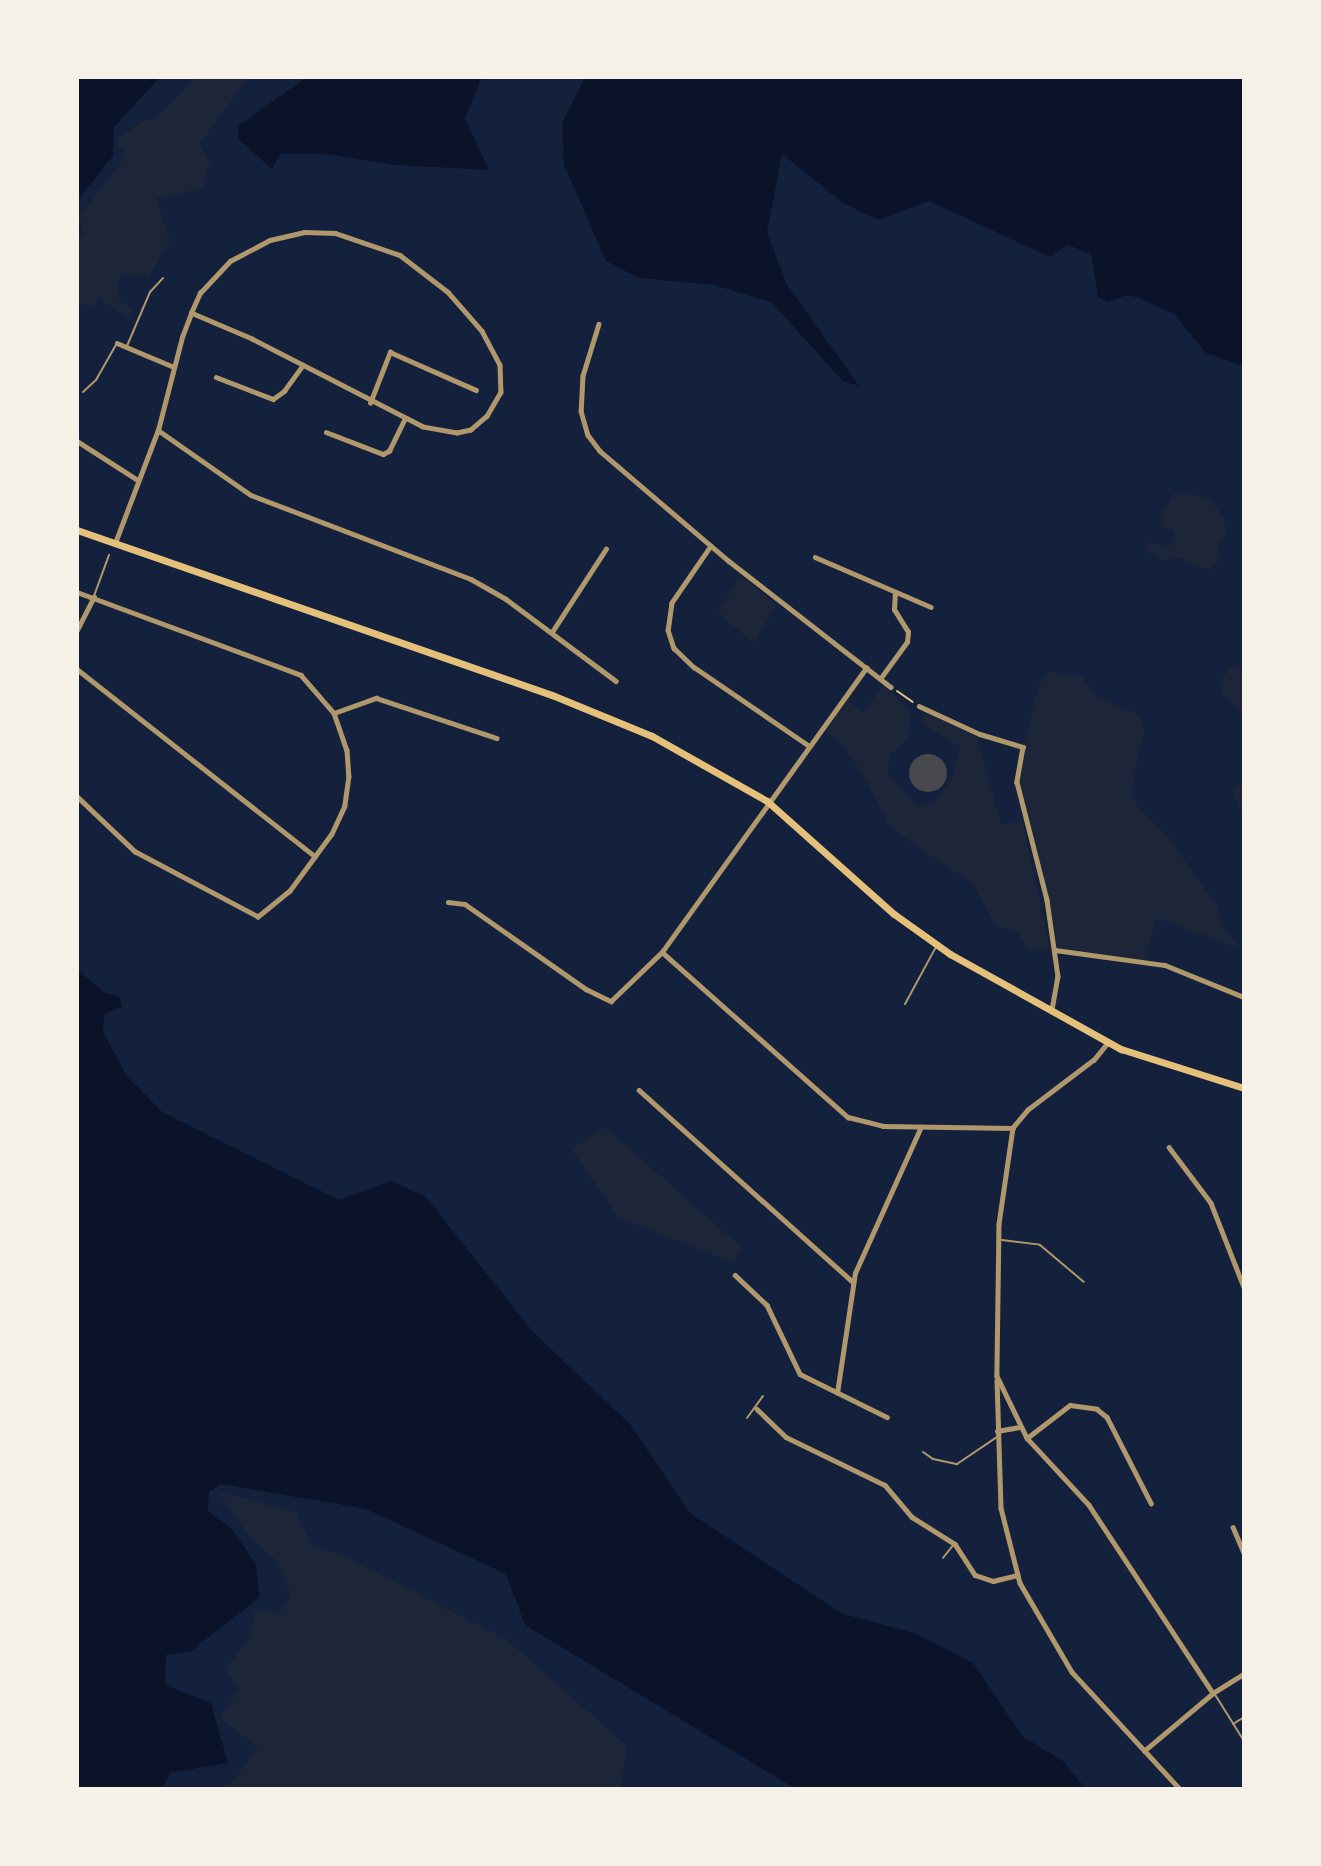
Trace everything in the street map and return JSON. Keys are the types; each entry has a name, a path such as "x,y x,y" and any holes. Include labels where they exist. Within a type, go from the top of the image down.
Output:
{"main road":[{"path":"77,530 579,704 652,736 767,801 894,914 937,946 1108,1043 1244,1088"}],"street":[{"path":"114,544 158,430 191,313 205,286 230,261 279,236 335,233 390,249 458,302 487,340 502,372 499,398 482,422 471,430 442,431 404,420 303,365 191,313"},
{"path":"599,324 581,397 588,435 613,465 711,546 891,687"},
{"path":"117,343 174,367"},
{"path":"370,403 390,352 476,390"},
{"path":"216,377 273,399 285,391 303,365"},
{"path":"326,432 383,454 389,451 404,420"},
{"path":"158,430 251,495 461,574 552,632 615,681"},
{"path":"77,441 138,480"},
{"path":"711,546 672,603 668,631 674,648 694,667 808,745"},
{"path":"552,632 606,549"},
{"path":"815,557 931,607"},
{"path":"77,592 285,666 315,688 334,713 347,750 348,788 340,821 290,891 263,916 251,916 135,852 77,797"},
{"path":"880,679 907,642 908,632 894,610 895,593"},
{"path":"77,630 93,597"},
{"path":"448,902 465,904 586,989 611,1001 663,952 767,801 866,668"},
{"path":"77,669 315,856"},
{"path":"334,713 376,698 497,738"},
{"path":"919,706 980,734 1023,747 1017,782 1047,900 1055,950 1058,995 1052,1012"},
{"path":"1055,950 1165,965 1244,997"},
{"path":"663,952 848,1117 871,1125 1013,1128"},
{"path":"1108,1043 1094,1060 1028,1110 1013,1128 998,1240 997,1376 1001,1508 1017,1574 1062,1658 1180,1789"},
{"path":"639,1090 853,1282"},
{"path":"837,1393 853,1282 921,1126"},
{"path":"1169,1147 1211,1203 1244,1287"},
{"path":"735,1275 767,1305 796,1370 887,1417"},
{"path":"997,1376 1019,1427 1089,1505 1213,1693"},
{"path":"1027,1438 1070,1405 1097,1409 1107,1417 1151,1503"},
{"path":"757,1409 790,1439 885,1485 912,1517 955,1544 980,1578 993,1581 1017,1574"},
{"path":"998,1434 1019,1427"},
{"path":"1233,1527 1244,1553"},
{"path":"1144,1751 1213,1693 1244,1674"}],"lane":[{"path":"127,347 133,325 163,278"},
{"path":"83,392 96,380 117,343"},
{"path":"93,597 109,555"},
{"path":"905,1004 937,946"},
{"path":"998,1240 1040,1245 1084,1282"},
{"path":"747,1418 757,1409 763,1396"},
{"path":"923,1452 933,1460 957,1464 998,1434"},
{"path":"943,1558 955,1544"},
{"path":"1213,1693 1244,1741"},
{"path":"1233,1724 1244,1717"}],"path":[{"path":"891,687 919,706"}],"shaded area":[{"path":"77,77 160,77 114,127 113,156 77,201"},
{"path":"196,77 249,77 199,144 210,163 202,189 156,198 170,241 149,277 122,274 117,280 120,301 132,310 128,319 99,298 91,307 77,301 77,241 84,235 79,217 122,161 124,148 117,146 118,139 142,122 156,118"},
{"path":"307,77 482,77 465,118 489,170 395,165 325,154 281,154 272,169 238,139 239,125"},
{"path":"585,77 1244,77 1244,366 1206,353 1174,314 1126,295 1109,302 1098,297 1091,254 1068,245 1050,257 929,201 878,220 843,203 782,154 767,232 786,283 859,386 843,381 771,302 714,285 639,278 606,261 564,165 562,123"},
{"path":"1175,492 1210,498 1224,518 1226,531 1216,547 1222,554 1211,570 1175,557 1162,560 1146,550 1149,542 1168,548 1173,540 1174,531 1161,527 1161,515"},
{"path":"740,575 776,605 754,643 718,613"},
{"path":"1232,666 1244,671 1244,716 1222,692 1220,681"},
{"path":"1047,671 1081,676 1095,695 1138,715 1144,729 1131,790 1136,805 1168,836 1216,905 1226,932 1244,950 1157,918 1144,961 1055,950 1048,899 1017,774 1038,687"},
{"path":"884,685 910,710 908,738 891,754 887,773 919,807 934,803 952,778 960,746 922,724 926,712 977,737 1001,825 1022,821 1050,949 1029,952 1016,930 996,926 972,883 891,828 862,773 840,742 824,731 846,700 863,712"},
{"path":"1244,781 1244,818 1231,789"},
{"path":"77,969 105,993 119,996 122,1007 105,1013 103,1032 127,1076 162,1112 339,1200 391,1181 426,1197 533,1332 630,1424 690,1513 843,1614 915,1633 973,1663 1022,1736 1063,1761 1086,1789 796,1789 525,1625 506,1574 366,1509 221,1484 209,1492 208,1511 232,1529 256,1564 260,1597 191,1651 166,1655 165,1685 211,1703 228,1763 170,1773 162,1789 77,1789"},
{"path":"605,1127 742,1248 733,1262 618,1217 572,1149"},
{"path":"218,1492 296,1512 312,1546 344,1556 507,1640 627,1746 620,1789 164,1789 228,1788 258,1747 221,1719 239,1689 226,1669 252,1634 253,1609 279,1613 291,1596 276,1560 249,1536"}],"building":[{"path":"928,754 941,760 947,773 941,786 928,792 915,786 909,773 915,760"}]}
